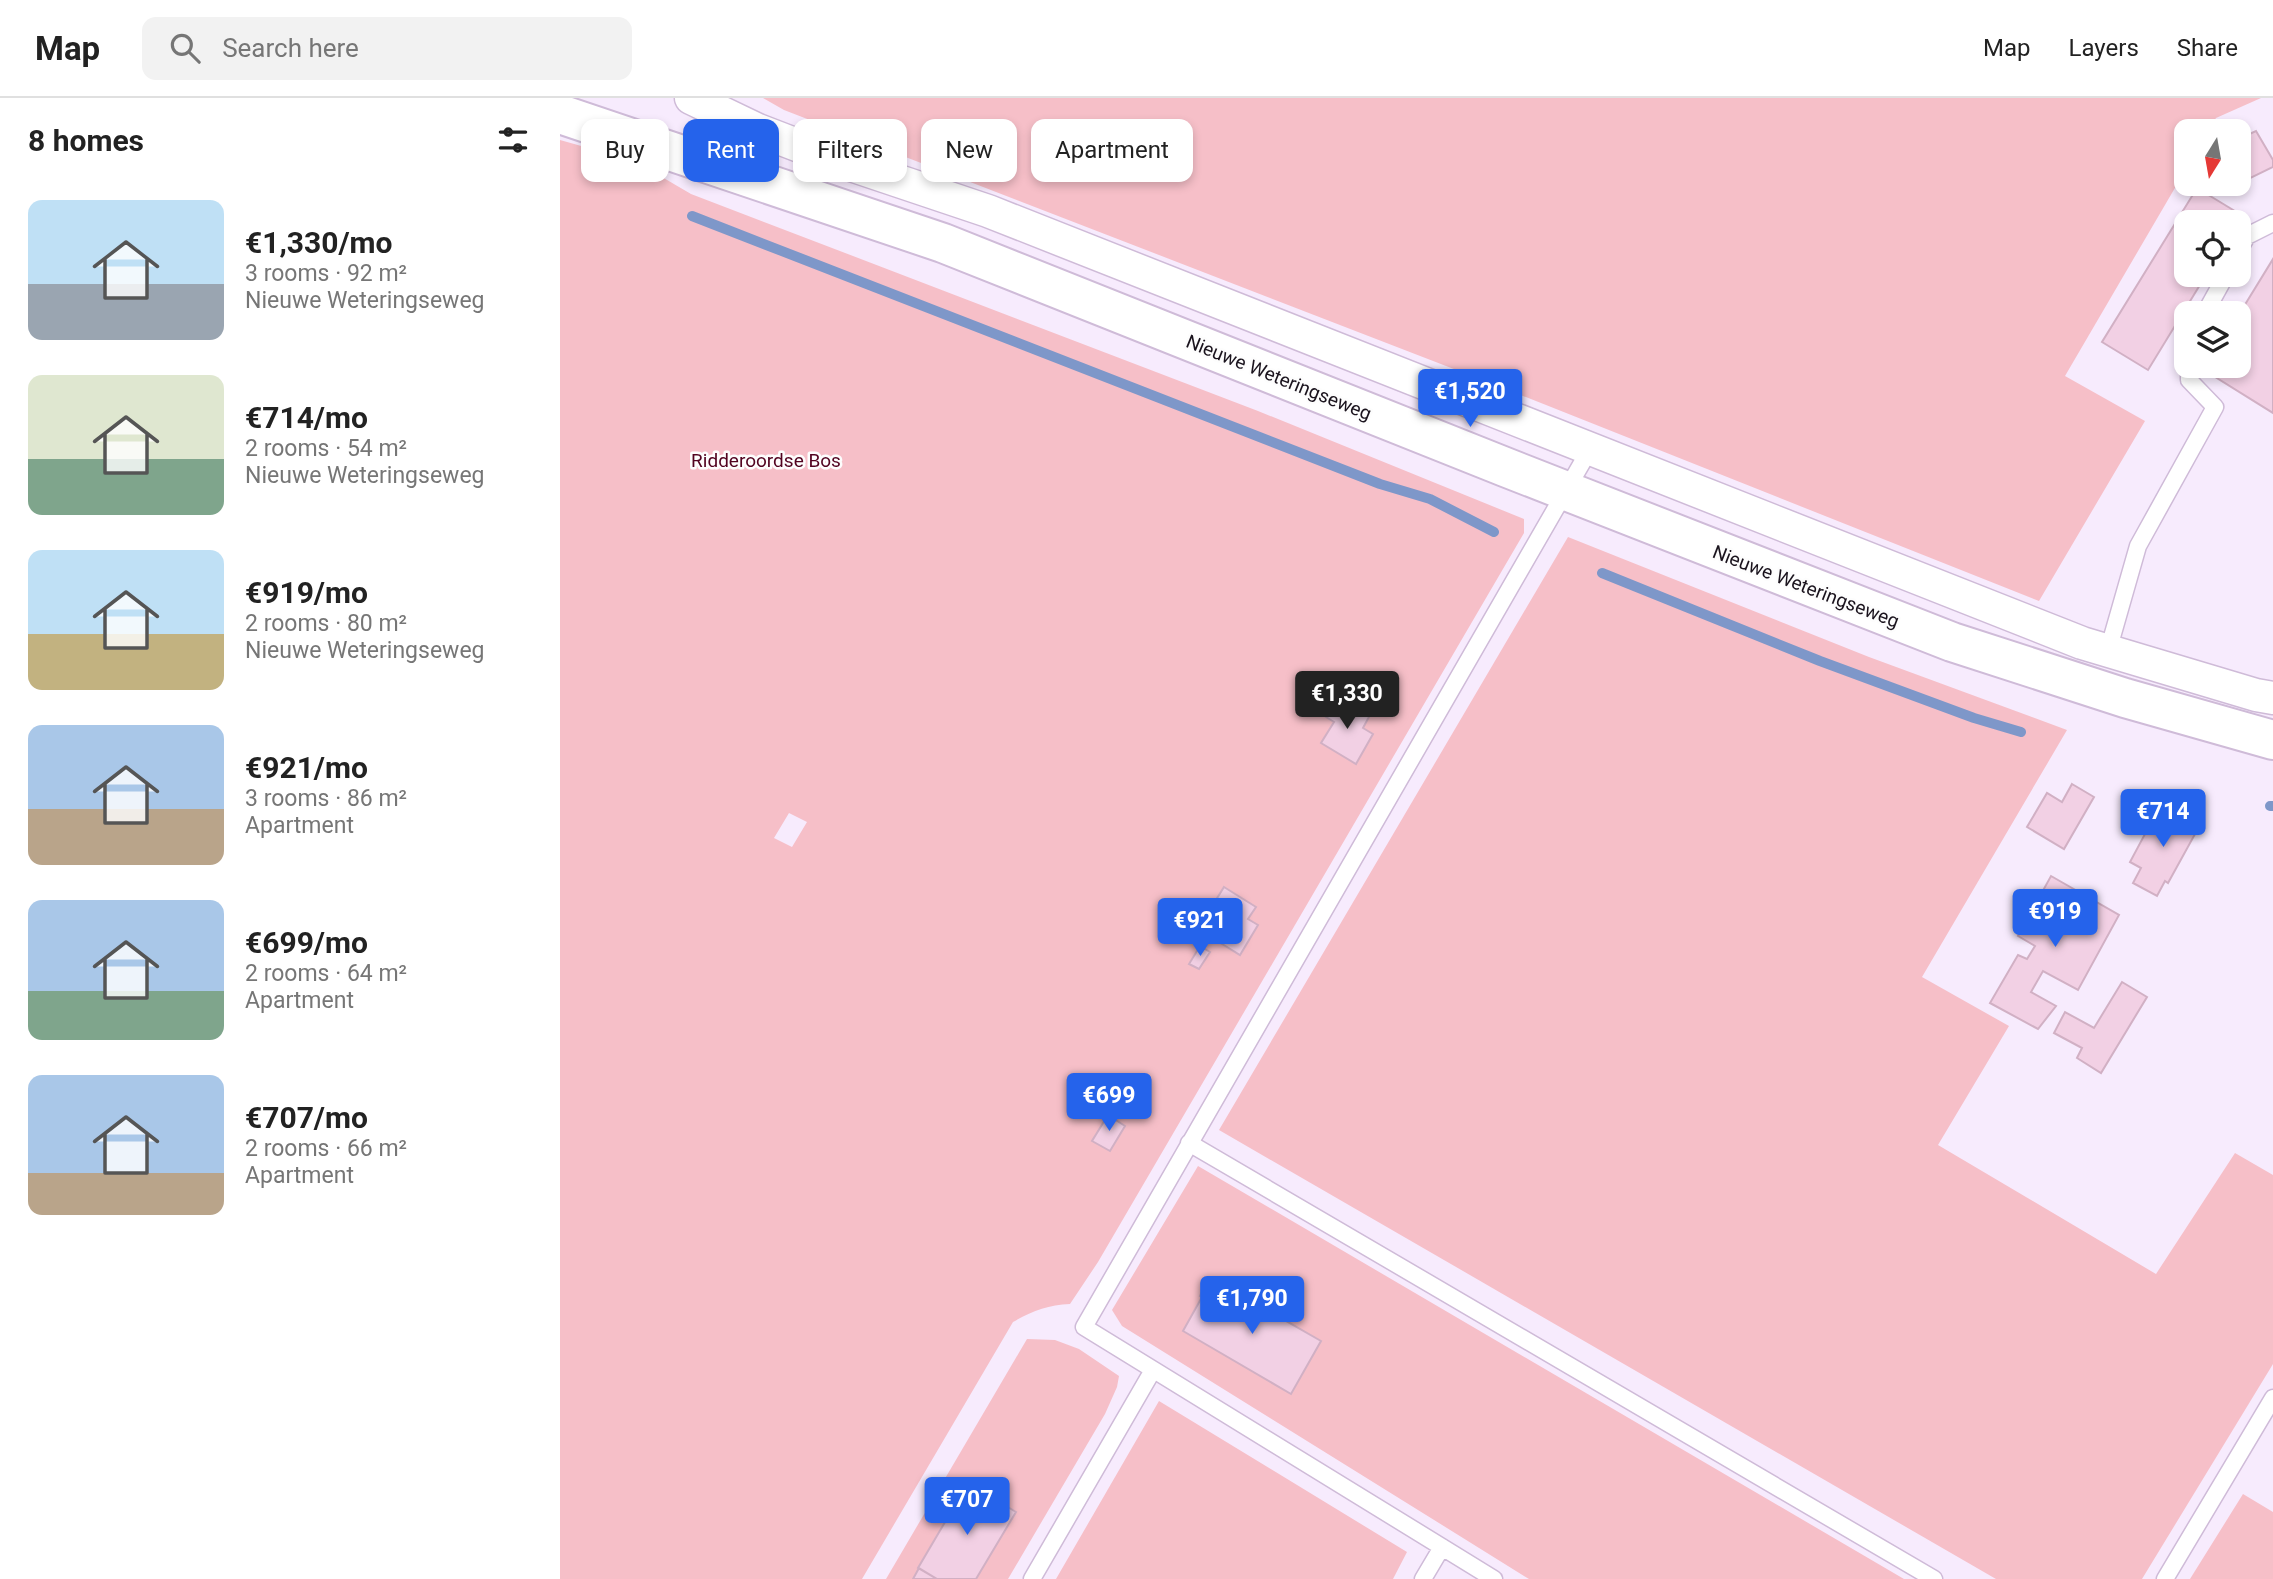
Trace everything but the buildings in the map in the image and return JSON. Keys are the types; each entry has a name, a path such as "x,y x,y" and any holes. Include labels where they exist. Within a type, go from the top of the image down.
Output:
{"main road":[{"name":"Nieuwe Weteringseweg","path":"560,114 943,243 1566,492 1952,642 2125,698 2273,740"}],"street":[{"path":"691,98 758,130 836,160 988,211 1920,580 2108,651 2273,698"}],"lane":[{"path":"2251,234 2273,223"},
{"path":"2108,651 2138,546 2215,407 2189,378"},
{"path":"1494,1579 1084,1327 1590,449"},
{"path":"1189,1143 1934,1579"},
{"path":"1032,1579 1153,1370"},
{"path":"2165,1579 2273,1398"},
{"path":"1423,1579 1442,1547"}],"green space":[{"path":"763,98 2261,98 2215,119 2174,119 2174,190 2065,376 2145,421 2039,601 1503,388 970,182 1017,182 1017,119 921,119 921,163 907,158 907,119 807,119"},
{"name":"Ridderoordse Bos","path":"560,140 581,146 581,182 669,181 691,194 1258,411 1524,519 1524,533 1098,1262 1070,1304 1040,1309 1013,1322 862,1579 560,1579","holes":["789,813 807,822 792,847 774,838"]},
{"path":"1568,537 1869,657 2067,730 1922,977 2009,1026 1938,1145 2156,1274 2235,1153 2273,1175 2273,1364 2142,1579 1996,1579 1219,1130"},
{"path":"1198,1166 1904,1579 1529,1579 1122,1326 1112,1310"},
{"path":"1027,1339 1055,1340 1079,1349 1119,1376 1105,1414 1008,1579 886,1579"},
{"path":"1159,1401 1407,1552 1393,1579 1056,1579"},
{"path":"2243,1494 2273,1512 2273,1579 2190,1579"}],"waterway":[{"path":"692,216 1380,484 1430,499 1494,532"},
{"path":"1602,573 1820,661 1974,718 2021,732"}]}
